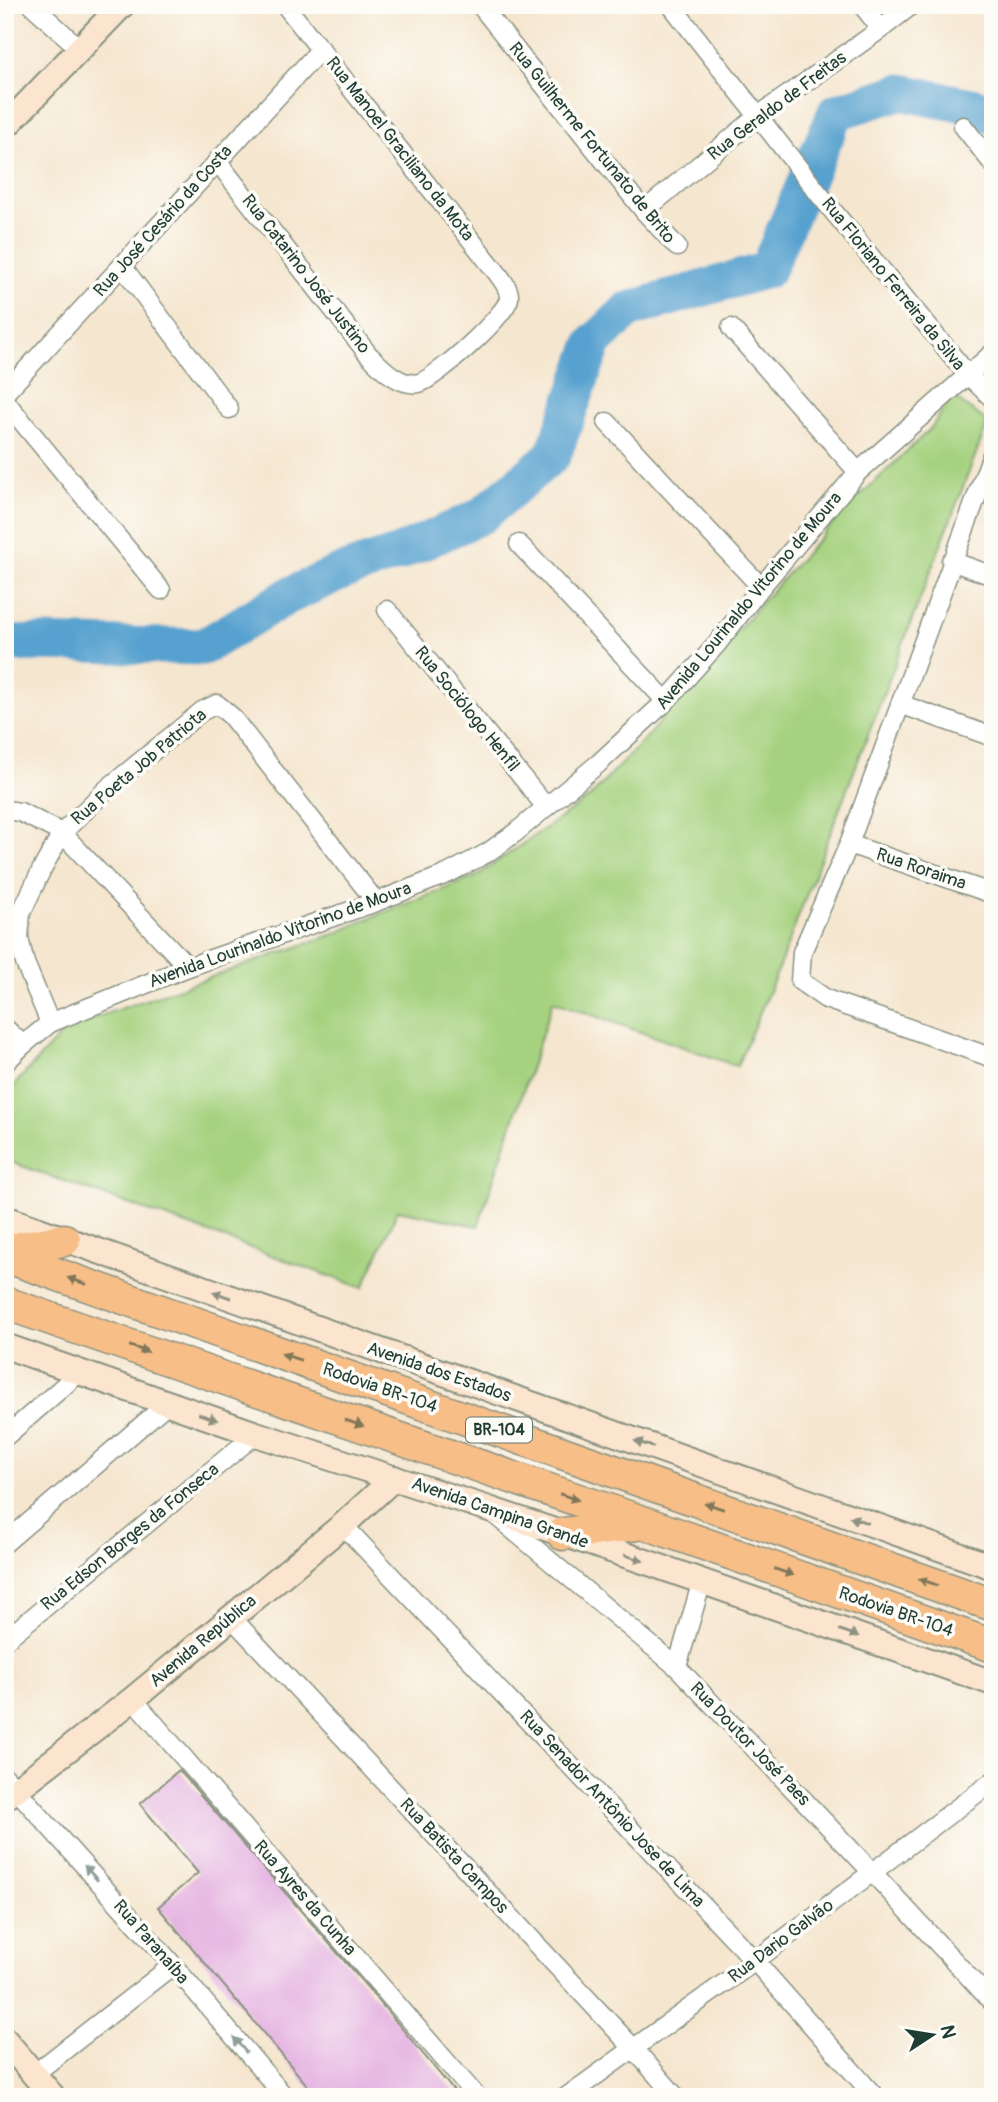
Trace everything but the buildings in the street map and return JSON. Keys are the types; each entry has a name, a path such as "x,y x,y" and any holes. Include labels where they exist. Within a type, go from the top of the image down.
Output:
{"highway":[{"path":"5,1251 64,1240"},
{"name":"Rodovia BR-104","path":"5,1256 993,1605"},
{"name":"Rodovia BR-104","path":"5,1303 993,1646"},
{"path":"563,1534 645,1523"}],"main road":[{"path":"5,127 122,5"},
{"name":"Avenida dos Estados","path":"5,1218 993,1567"},
{"name":"Avenida Campina Grande","path":"5,1346 256,1434 702,1581 993,1684"},
{"name":"Avenida República","path":"9,1788 133,1699 344,1525 394,1478"},
{"path":"7,2044 53,2097"}],"street":[{"path":"32,5 80,49"},
{"name":"Rua Manoel Graciliano da Mota","path":"285,5 495,269 509,297 505,309 495,321 430,378 417,383 401,381"},
{"name":"Rua Guilherme Fortunato de Brito","path":"480,5 644,211 677,247"},
{"name":"Rua Floriano Ferreira da Silva","path":"671,5 819,194 968,375 993,399"},
{"path":"862,5 881,29"},
{"name":"Rua Geraldo de Freitas","path":"644,211 758,116 912,5"},
{"name":"Rua José Cesário da Costa","path":"5,393 321,49"},
{"path":"963,126 993,164"},
{"name":"Rua Catarino José Justino","path":"217,161 368,355 401,381"},
{"path":"122,266 229,408"},
{"path":"731,328 858,472"},
{"name":"Avenida Lourinaldo Vitorino de Moura","path":"5,1063 50,1023 188,967 376,902 447,874 515,833 599,763 666,701 717,644 761,587 858,472 993,353"},
{"path":"5,401 161,590"},
{"path":"607,422 761,587"},
{"path":"993,452 849,844 802,952 800,981 826,999 993,1058"},
{"path":"519,544 666,701"},
{"path":"951,561 993,576"},
{"name":"Rua Sociólogo Henfil","path":"387,610 547,807"},
{"name":"Rua Poeta Job Patriota","path":"50,1023 24,963 19,938 21,913 42,869 62,833 108,788 202,711 217,704 231,716 376,902"},
{"path":"900,705 993,737"},
{"path":"5,810 20,812 62,833 188,967"},
{"name":"Rua Roraima","path":"849,844 993,894"},
{"path":"5,1028 23,1045"},
{"path":"5,1437 80,1373"},
{"path":"5,1543 169,1404"},
{"name":"Rua Edson Borges da Fonseca","path":"5,1640 256,1434"},
{"name":"Rua Doutor José Paes","path":"486,1508 677,1667 993,2003"},
{"name":"Rua Senador Antônio Jose de Lima","path":"344,1525 755,1961 875,2097"},
{"path":"677,1667 702,1581"},
{"name":"Rua Batista Campos","path":"231,1617 676,2097"},
{"name":"Rua Ayres da Cunha","path":"133,1699 477,2097"},
{"name":"Rua Dario Galvão","path":"566,2097 755,1961 993,1781"},
{"name":"Rua Paranaíba","path":"9,1788 173,1965 285,2097"},
{"path":"34,2074 173,1965"}],"green space":[{"path":"952,396 988,422 775,977 737,1066 553,1001 478,1226 398,1210 363,1288 5,1160 5,1095 68,1027 337,933 475,877 590,797 651,732 843,512 931,428"}],"waterway":[{"path":"5,644 203,647 288,596 344,571 399,553 481,516 553,455 594,343 628,310 767,270 836,112 900,92 976,107 993,116"}]}
